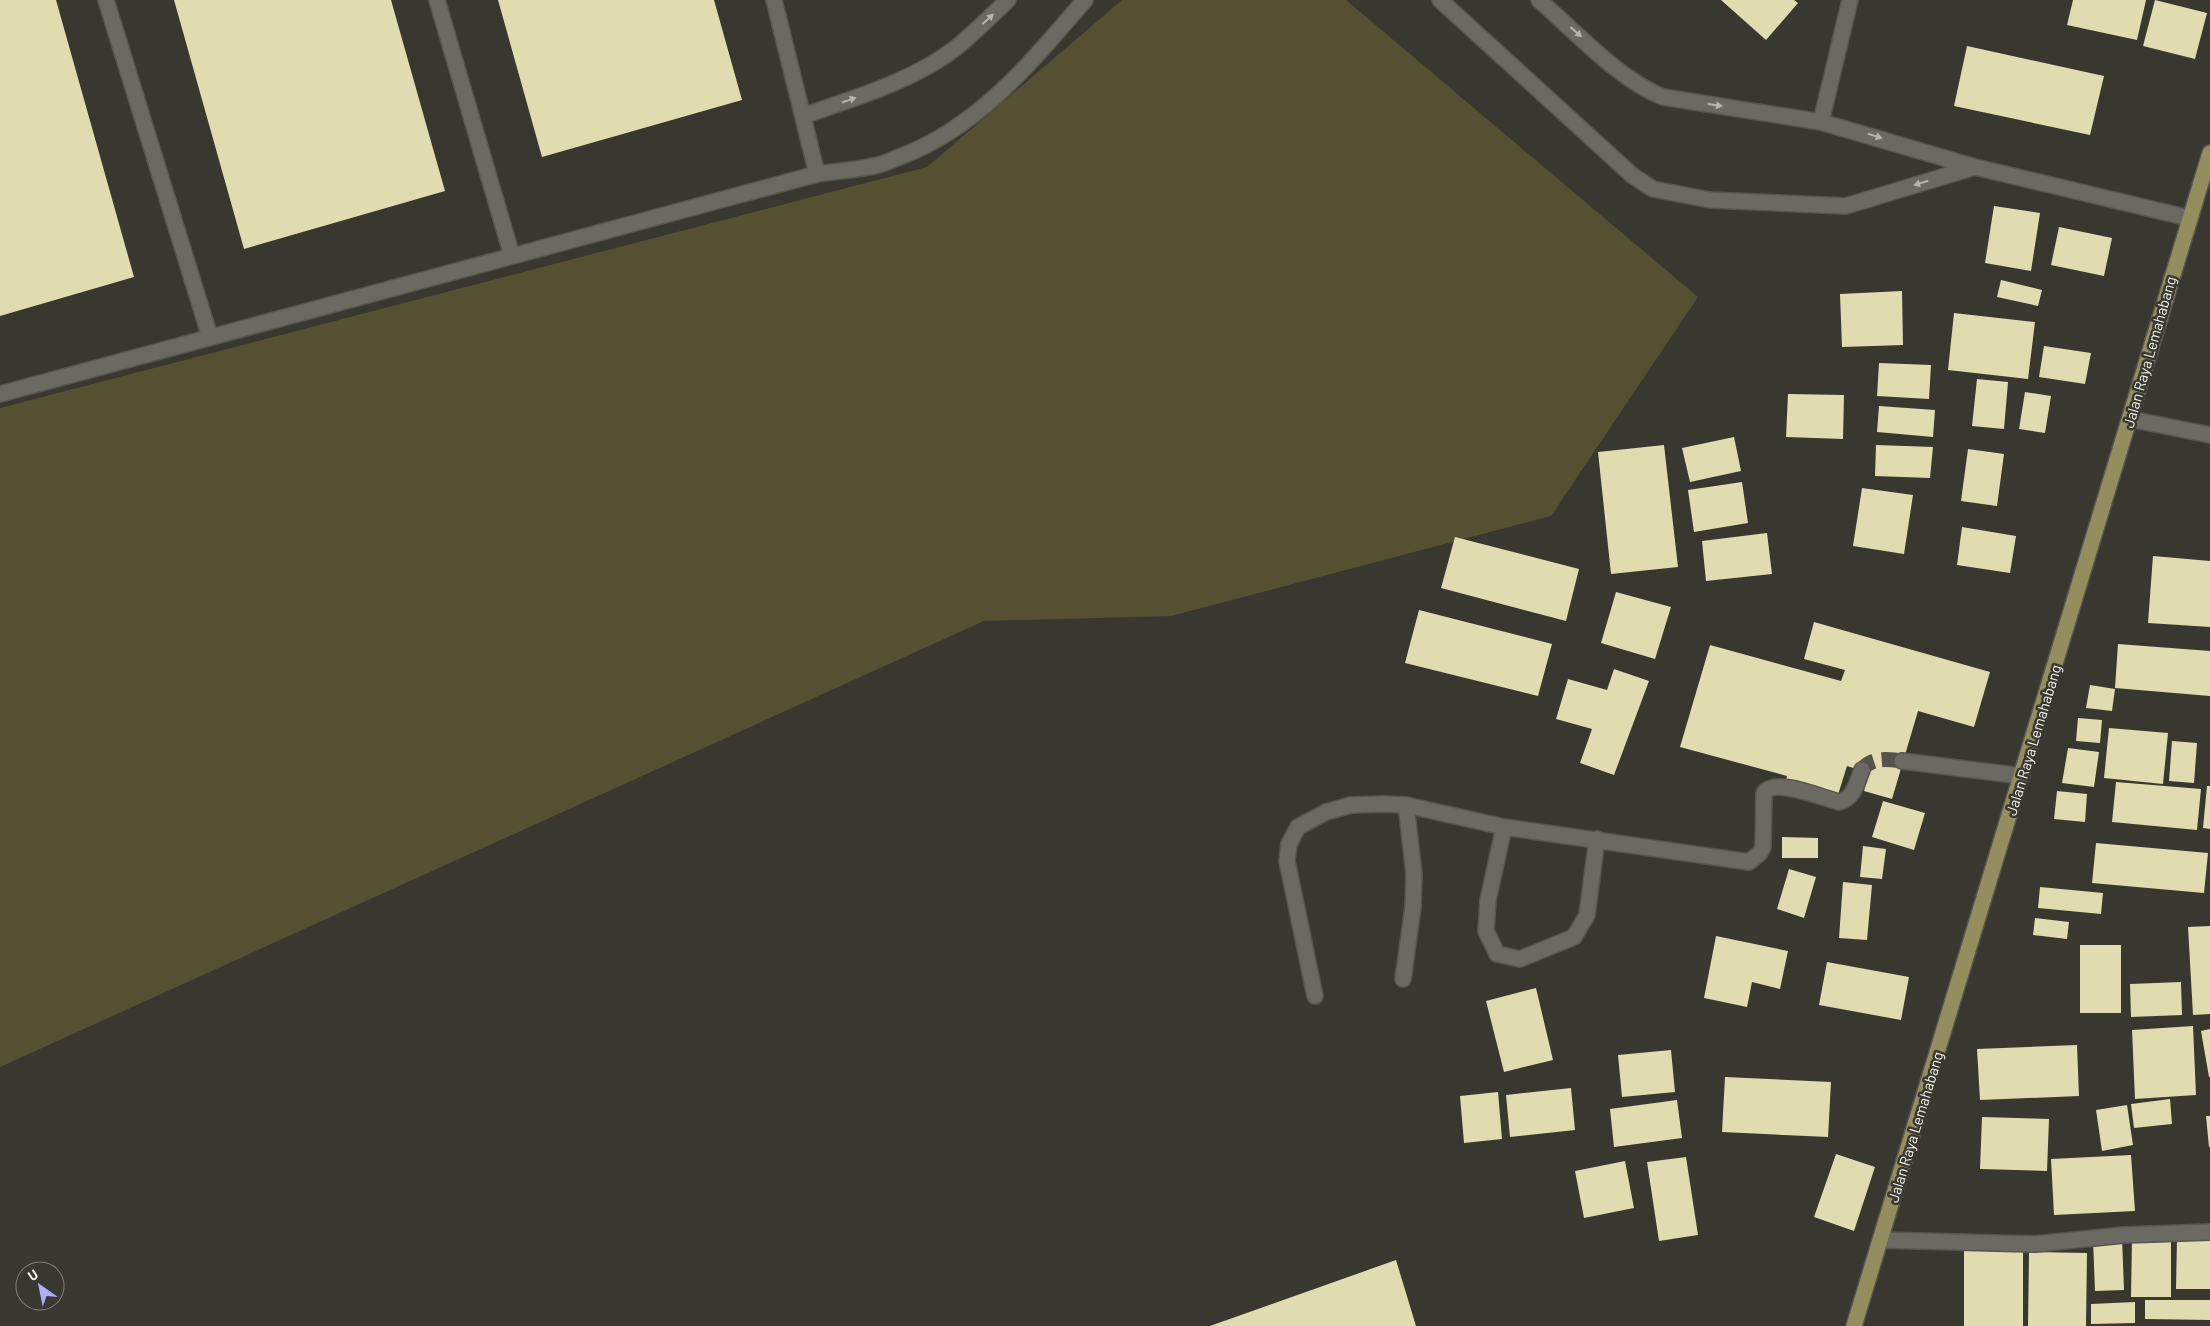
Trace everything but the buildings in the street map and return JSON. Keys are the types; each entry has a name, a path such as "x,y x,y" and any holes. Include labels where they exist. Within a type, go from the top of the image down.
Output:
{"main road":[{"name":"Jalan Raya Lemahabang","path":"1854,1326 2210,153"}],"street":[{"path":"106,0 210,337"},
{"path":"437,0 512,256"},
{"path":"774,0 817,174"},
{"path":"803,116 870,93 926,67 956,47 1008,0"},
{"path":"0,394 817,174 879,165 922,148 982,110 1028,66 1085,0"},
{"path":"1440,0 1633,176 1653,189 1710,200 1846,206 1975,167"},
{"path":"1539,0 1627,77 1645,90 1664,97 1821,122 1975,167 2189,218"},
{"path":"1821,122 1850,0"},
{"path":"2130,419 2210,435"},
{"path":"1902,761 2022,776"},
{"path":"1315,996 1287,862 1289,844 1298,828 1326,812 1351,805 1406,805 1504,827 1750,862 1760,853 1762,847 1764,793 1767,790 1771,787 1782,786 1839,802 1844,801 1852,793 1862,770"},
{"path":"1403,979 1413,907 1414,882 1406,805"},
{"path":"1504,827 1488,900 1486,931 1497,954 1520,960 1574,937 1587,916 1597,839"},
{"path":"1880,1240 2036,1244 2123,1235 2210,1232"}],"shaded area":[{"path":"1122,0 1346,0 1698,297 1551,516 1171,616 984,621 0,1067 0,408 927,167"}],"tunnel":[{"path":"1862,770 1875,761 1902,761"}]}
